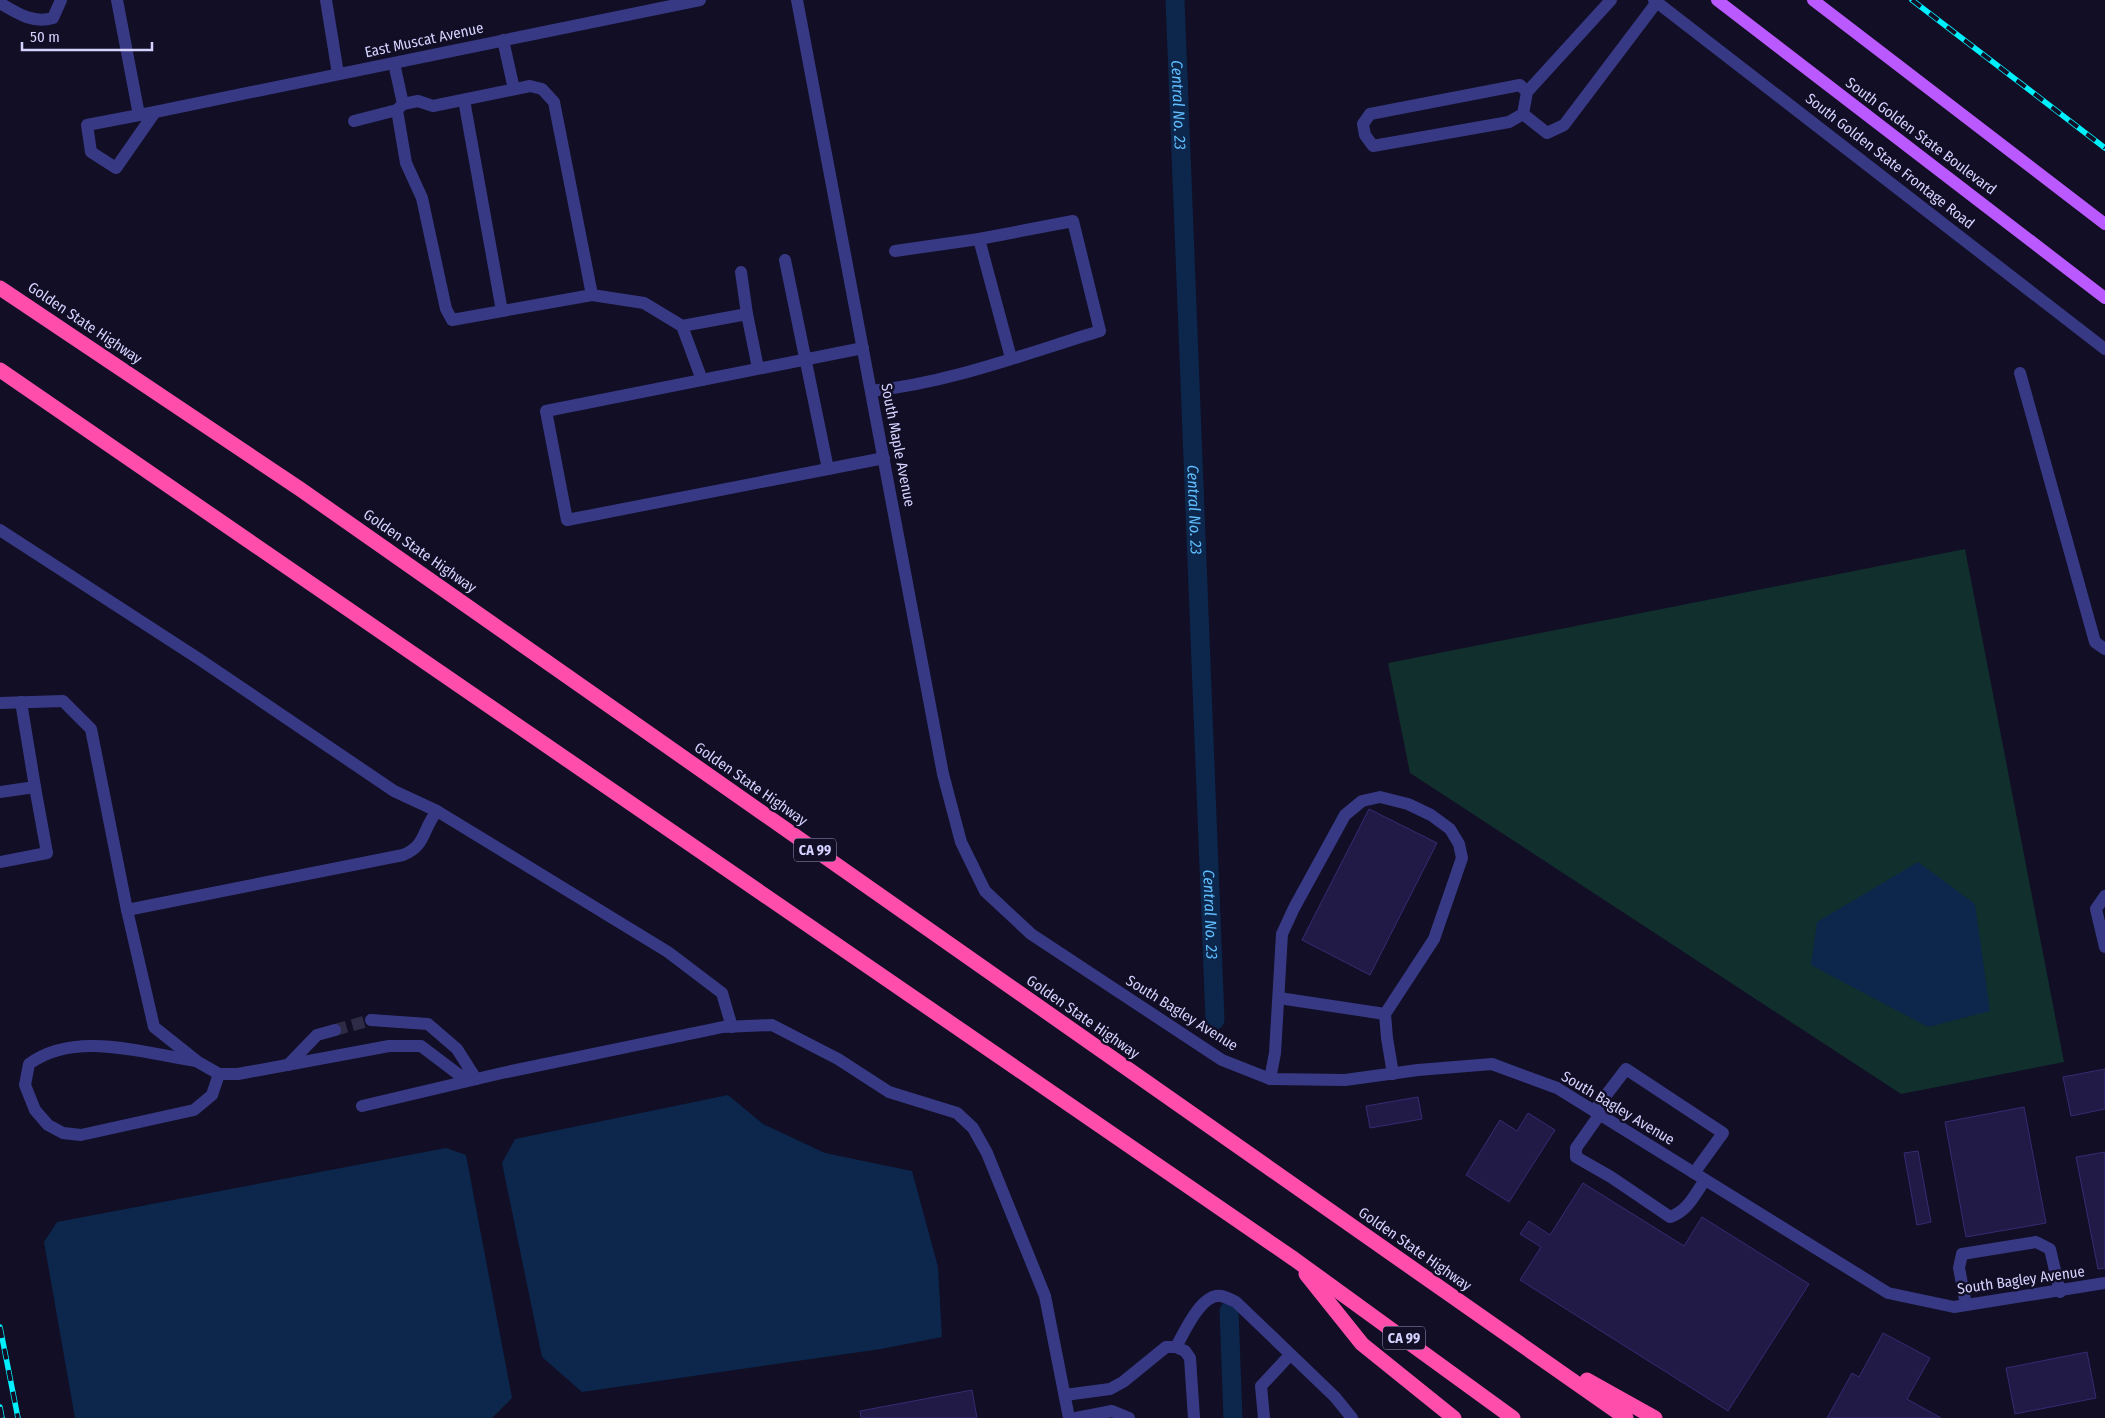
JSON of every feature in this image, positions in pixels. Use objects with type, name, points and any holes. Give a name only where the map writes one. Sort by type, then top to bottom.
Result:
[{"type":"highway","name":"Golden State Highway","points":[[0,288],[300,489],[1626,1418]]},
{"type":"highway","name":"CA 99","points":[[0,370],[1294,1259],[1513,1418]]},
{"type":"highway","points":[[1294,1259],[1362,1344],[1454,1418]]},
{"type":"highway","points":[[1518,1342],[1655,1418]]},
{"type":"main road","name":"South Golden State Boulevard","points":[[1717,0],[2105,298]]},
{"type":"main road","points":[[1813,0],[2105,224]]},
{"type":"street","points":[[0,3],[27,18],[44,20],[53,18],[61,0]]},
{"type":"street","points":[[117,0],[139,115]]},
{"type":"street","points":[[326,0],[338,74]]},
{"type":"street","name":"East Muscat Avenue","points":[[155,112],[116,168],[91,152],[87,125],[700,0]]},
{"type":"street","name":"South Maple Avenue","points":[[797,0],[943,774],[961,842],[985,891]]},
{"type":"street","points":[[1527,92],[1520,85],[1370,114],[1363,124],[1364,135],[1373,146],[1509,122],[1523,114],[1527,92],[1610,0]]},
{"type":"street","points":[[1523,114],[1547,133],[1564,125],[1655,1]]},
{"type":"street","name":"South Golden State Frontage Road","points":[[1655,1],[2105,349]]},
{"type":"street","points":[[503,40],[514,89]]},
{"type":"street","points":[[394,62],[406,163],[422,198],[448,315],[452,320],[592,295],[644,303],[682,326],[702,380]]},
{"type":"street","points":[[354,121],[418,101],[433,106],[530,86],[542,89],[554,102],[592,295]]},
{"type":"street","points":[[464,100],[502,311]]},
{"type":"street","points":[[871,391],[893,389],[964,373],[1100,331],[1073,221],[980,240],[895,251]]},
{"type":"street","points":[[980,240],[1011,358]]},
{"type":"street","points":[[786,260],[828,469]]},
{"type":"street","points":[[741,272],[758,368]]},
{"type":"street","points":[[682,326],[748,314]]},
{"type":"street","points":[[863,348],[546,411],[567,520],[884,458]]},
{"type":"street","points":[[2020,373],[2095,642],[2105,649]]},
{"type":"street","points":[[0,530],[199,659],[394,791],[437,811],[668,952],[722,993],[732,1027]]},
{"type":"street","points":[[0,703],[63,701],[91,729],[127,910],[154,1027],[198,1062],[219,1074],[238,1074],[389,1046],[422,1046],[458,1074],[476,1079]]},
{"type":"street","points":[[0,862],[47,853],[21,702]]},
{"type":"street","points":[[0,792],[35,787]]},
{"type":"street","points":[[1270,1079],[1275,1053],[1282,934],[1294,908],[1345,815],[1362,801],[1380,797],[1408,804],[1431,815],[1444,824],[1450,829],[1460,844],[1462,858],[1434,939],[1385,1014],[1393,1074]]},
{"type":"street","points":[[127,910],[402,855],[420,845],[428,822],[437,811]]},
{"type":"street","name":"South Bagley Avenue","points":[[985,891],[1031,934],[1222,1060],[1270,1079],[1345,1080],[1492,1064],[1557,1088],[1888,1293],[1954,1307],[2105,1284]]},
{"type":"street","points":[[2105,896],[2096,910],[2105,948]]},
{"type":"street","points":[[1279,998],[1385,1014]]},
{"type":"street","points":[[371,1020],[428,1024],[457,1049],[476,1079]]},
{"type":"street","points":[[362,1106],[476,1079],[723,1027],[772,1026],[838,1059],[889,1092],[957,1113],[973,1128],[987,1154],[1045,1296],[1069,1418]]},
{"type":"street","points":[[288,1065],[317,1035],[335,1030]]},
{"type":"street","points":[[198,1062],[107,1045],[55,1049],[41,1054],[29,1064],[25,1085],[35,1110],[48,1125],[62,1133],[80,1135],[194,1110],[212,1094],[219,1074]]},
{"type":"street","points":[[1694,1173],[1723,1133],[1626,1069],[1576,1148],[1576,1157],[1611,1177],[1670,1217],[1680,1214],[1705,1180]]},
{"type":"street","points":[[1966,1305],[1959,1268],[1962,1254],[2036,1242],[2050,1249],[2060,1292]]},
{"type":"street","points":[[1176,1347],[1193,1314],[1213,1297],[1220,1296],[1236,1302],[1335,1397],[1352,1418]]},
{"type":"street","points":[[1065,1395],[1110,1389],[1123,1382],[1166,1347],[1176,1347],[1185,1351],[1190,1358],[1194,1418]]},
{"type":"street","points":[[1264,1418],[1261,1386],[1290,1355]]},
{"type":"street","points":[[1076,1418],[1112,1411],[1129,1418]]},
{"type":"green space","points":[[1965,549],[2064,1062],[1901,1094],[1410,773],[1388,663]]},
{"type":"water","points":[[1918,862],[1975,904],[1990,1011],[1928,1027],[1811,965],[1817,922]]},
{"type":"water","points":[[728,1095],[763,1124],[825,1153],[912,1171],[938,1267],[942,1337],[881,1349],[582,1392],[542,1357],[502,1163],[515,1139]]},
{"type":"water","points":[[446,1148],[466,1155],[512,1398],[492,1418],[75,1418],[44,1242],[57,1222]]},
{"type":"building","points":[[1369,809],[1437,843],[1370,975],[1302,940]]},
{"type":"building","points":[[2105,1069],[2105,1109],[2071,1116],[2063,1077]]},
{"type":"building","points":[[1418,1097],[1422,1119],[1370,1128],[1366,1106]]},
{"type":"building","points":[[2024,1107],[2046,1223],[1966,1237],[1945,1122]]},
{"type":"building","points":[[1528,1113],[1555,1130],[1509,1202],[1466,1175],[1500,1120],[1517,1131]]},
{"type":"building","points":[[1918,1151],[1931,1222],[1917,1225],[1904,1153]]},
{"type":"building","points":[[2105,1152],[2105,1268],[2098,1269],[2076,1157]]},
{"type":"building","points":[[1583,1183],[1684,1246],[1702,1217],[1809,1284],[1728,1411],[1520,1280],[1541,1247],[1520,1234],[1529,1221],[1550,1235]]},
{"type":"building","points":[[1883,1333],[1930,1358],[1907,1399],[1941,1418],[1827,1418],[1852,1373],[1859,1377]]},
{"type":"building","points":[[2087,1352],[2096,1398],[2015,1414],[2006,1368]]},
{"type":"building","points":[[972,1390],[977,1418],[861,1418],[860,1411]]},
{"type":"waterway","name":"Central No. 23","points":[[1175,0],[1215,1020]]},
{"type":"waterway","name":"Central No. 23","points":[[1229,1311],[1233,1418]]},
{"type":"tunnel","points":[[335,1030],[371,1020]]},
{"type":"railway","points":[[1912,0],[2105,148]]},
{"type":"railway","points":[[0,1327],[18,1418]]},
{"type":"railway","points":[[0,1407],[2,1418]]}]
